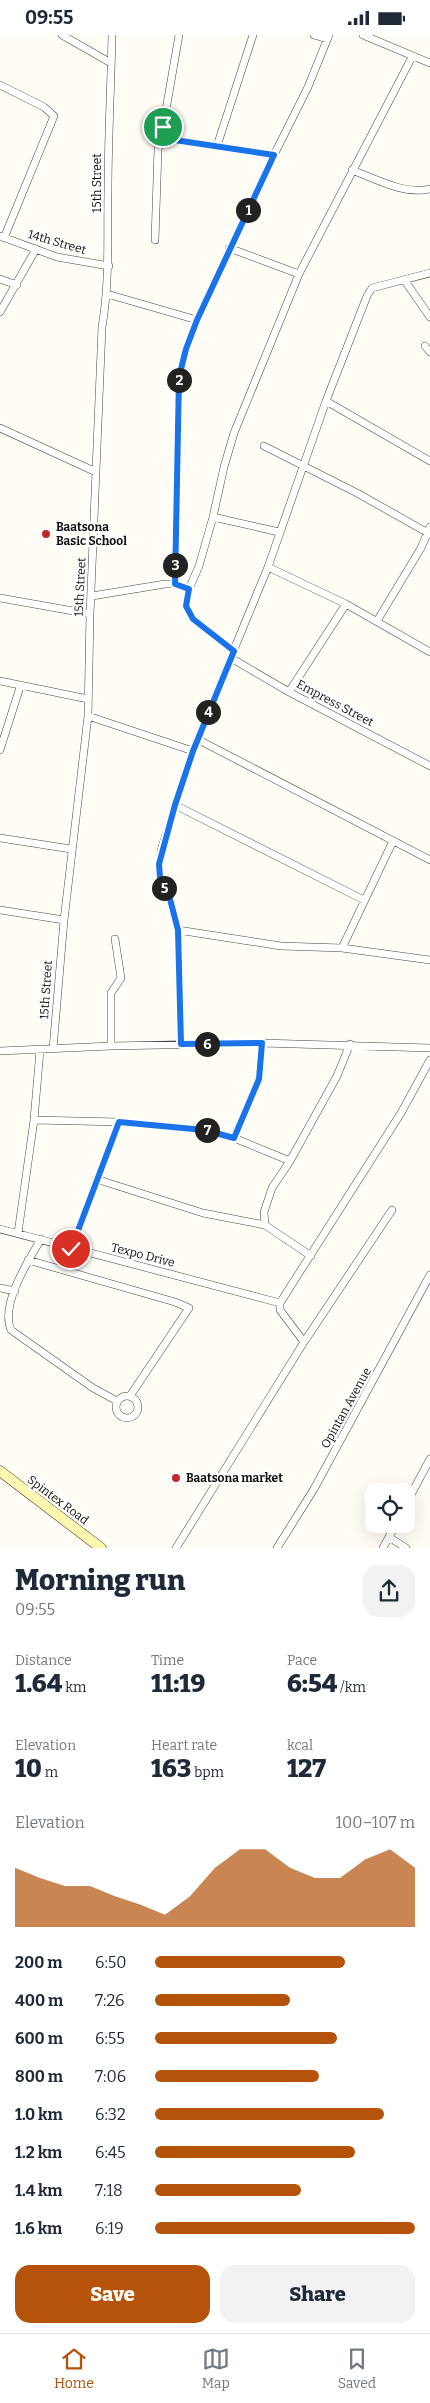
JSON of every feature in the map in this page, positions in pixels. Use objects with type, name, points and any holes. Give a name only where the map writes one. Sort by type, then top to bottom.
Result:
[{"type":"main road","name":"Spintex Road","points":[[0,1471],[101,1548]]},
{"type":"street","points":[[62,35],[111,63]]},
{"type":"street","name":"15th Street","points":[[53,1049],[64,920],[88,716],[90,614],[102,327],[108,294],[109,266],[108,158],[112,35]]},
{"type":"street","points":[[155,241],[158,149],[163,138],[163,127],[179,35]]},
{"type":"street","points":[[217,146],[253,35]]},
{"type":"street","points":[[175,584],[179,377],[186,349],[229,249],[308,87],[329,36],[314,35]]},
{"type":"street","points":[[362,35],[430,63]]},
{"type":"street","points":[[92,596],[175,584],[189,589],[199,566],[234,433],[299,274],[412,57]]},
{"type":"street","points":[[0,85],[44,107],[54,116],[2,237]]},
{"type":"street","points":[[163,138],[274,155]]},
{"type":"street","points":[[352,170],[406,189],[418,191],[430,189]]},
{"type":"street","name":"14th Street","points":[[2,237],[57,257],[109,266]]},
{"type":"street","points":[[0,312],[36,249]]},
{"type":"street","points":[[229,249],[299,274]]},
{"type":"street","points":[[181,1044],[178,930],[170,899],[160,877],[159,864],[175,805],[197,739],[268,567],[326,401],[367,296],[372,288],[406,281],[430,273]]},
{"type":"street","points":[[0,279],[17,285]]},
{"type":"street","points":[[406,281],[430,317]]},
{"type":"street","points":[[108,294],[197,320]]},
{"type":"street","points":[[326,401],[374,431],[430,461]]},
{"type":"street","points":[[0,428],[96,473]]},
{"type":"street","points":[[264,446],[429,531],[421,548],[377,621]]},
{"type":"street","points":[[213,517],[280,532]]},
{"type":"street","points":[[268,567],[346,604],[430,652]]},
{"type":"street","name":"Empress Street","points":[[189,589],[186,606],[193,619],[233,655],[290,692],[430,766]]},
{"type":"street","points":[[0,598],[90,614]]},
{"type":"street","points":[[290,692],[346,604]]},
{"type":"street","points":[[0,681],[20,687],[88,699]]},
{"type":"street","points":[[0,750],[20,687]]},
{"type":"street","points":[[88,716],[193,751]]},
{"type":"street","points":[[197,739],[430,861]]},
{"type":"street","points":[[175,805],[364,901]]},
{"type":"street","points":[[0,838],[72,849]]},
{"type":"street","points":[[342,948],[393,841]]},
{"type":"street","points":[[0,909],[64,920]]},
{"type":"street","points":[[178,930],[281,946],[342,948],[430,960]]},
{"type":"street","points":[[111,1046],[112,993],[121,978],[114,939]]},
{"type":"street","points":[[234,1138],[259,1079],[262,1043]]},
{"type":"street","points":[[0,1051],[40,1051],[111,1046],[262,1043],[350,1044],[430,1048]]},
{"type":"street","points":[[265,1225],[266,1203],[272,1188],[290,1161],[337,1076],[350,1044]]},
{"type":"street","points":[[18,1233],[34,1120],[40,1051]]},
{"type":"street","points":[[304,1342],[280,1310],[280,1303],[312,1256],[401,1113],[430,1060]]},
{"type":"street","points":[[34,1120],[119,1122],[204,1130],[234,1138],[290,1161]]},
{"type":"street","points":[[71,1249],[119,1122]]},
{"type":"street","points":[[96,1179],[203,1213],[265,1225],[312,1256]]},
{"type":"street","points":[[176,1548],[304,1342],[392,1210]]},
{"type":"street","name":"Texpo Drive","points":[[0,1229],[280,1303]]},
{"type":"street","points":[[41,1239],[28,1260],[15,1291],[8,1313],[8,1323],[11,1330],[93,1388],[117,1401]]},
{"type":"street","points":[[28,1260],[175,1302],[189,1308],[130,1396],[122,1397],[117,1401],[118,1414],[126,1418],[132,1417],[137,1411],[138,1405],[130,1396]]},
{"type":"street","name":"Opintan Avenue","points":[[276,1548],[314,1489],[428,1286],[430,1275]]},
{"type":"street","points":[[0,1289],[15,1291]]},
{"type":"street","points":[[415,1487],[430,1459]]},
{"type":"street","points":[[384,1548],[391,1533]]},
{"type":"street","points":[[389,1537],[406,1548]]},
{"type":"place","name":"Baatsona Basic School","points":[[46,534]]},
{"type":"place","name":"Baatsona market","points":[[176,1478]]},
{"type":"route","points":[[71,1249],[119,1122],[187,1127],[234,1138],[259,1079],[262,1066],[262,1043],[181,1044],[178,930],[170,899],[160,877],[159,864],[162,847],[193,751],[234,651],[193,619],[186,606],[189,589],[175,584],[179,377],[181,364],[197,320],[274,155],[163,138],[163,127]]}]
